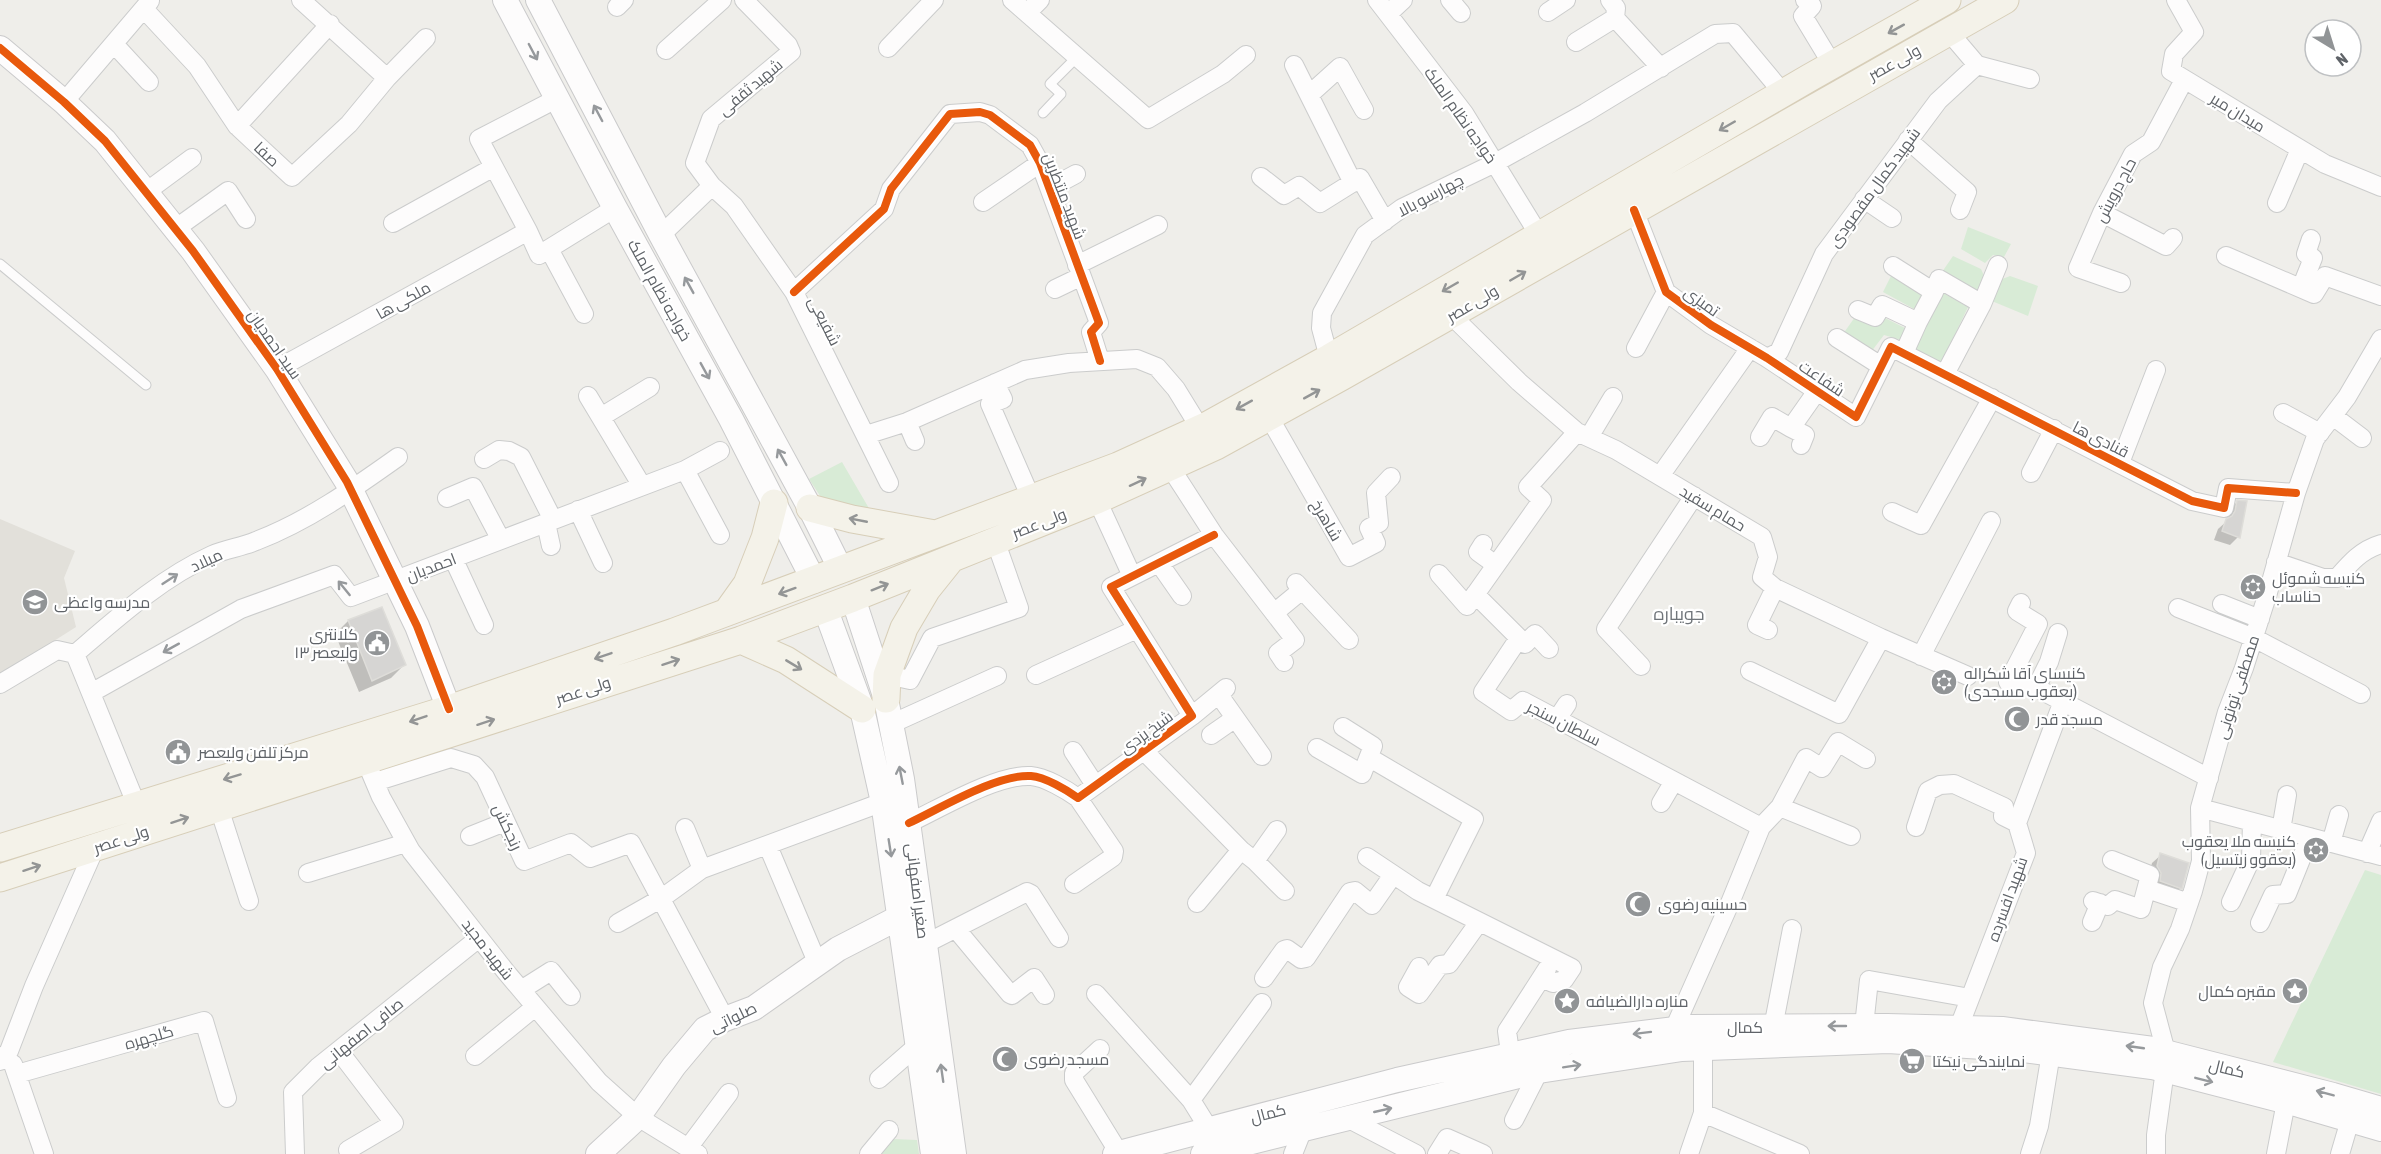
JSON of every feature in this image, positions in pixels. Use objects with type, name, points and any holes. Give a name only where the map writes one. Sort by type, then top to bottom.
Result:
[{"type":"main road","name":"خواجه نظام الملک","points":[[506,0],[615,208],[731,419],[814,581]]},
{"type":"main road","name":"خواجه نظام الملک","points":[[538,0],[841,570]]},
{"type":"main road","name":"ولی عصر","points":[[0,848],[449,709],[814,581],[1118,466],[1200,428],[1329,358],[1947,0]]},
{"type":"main road","name":"ولی عصر","points":[[0,878],[219,808],[370,771],[741,640],[853,598],[1097,500],[1216,446],[1269,417],[2004,1]]},
{"type":"main road","name":"سید احمدیان","points":[[0,48],[64,102],[105,141],[176,229],[278,369],[351,490],[417,626],[449,709]]},
{"type":"main road","points":[[555,92],[577,74]]},
{"type":"main road","points":[[727,612],[747,584],[765,538],[774,503]]},
{"type":"main road","points":[[810,508],[849,518],[936,534]]},
{"type":"main road","points":[[741,640],[881,702],[904,628],[927,589],[952,558]]},
{"type":"main road","points":[[841,570],[853,598]]},
{"type":"main road","points":[[814,581],[825,608]]},
{"type":"main road","name":"صغیر اصفهانی","points":[[853,598],[881,702],[909,823],[954,1154]]},
{"type":"main road","name":"صغیر اصفهانی","points":[[825,608],[881,702],[883,802],[933,1154]]},
{"type":"main road","name":"صلواتی","points":[[598,1154],[638,1117],[674,1066],[705,1029],[754,1008],[817,962],[900,917]]},
{"type":"main road","name":"کمال","points":[[1772,1036],[1864,1026],[2002,1029],[2333,1095],[2381,1109]]},
{"type":"main road","name":"کمال","points":[[1203,1154],[1252,1147],[1303,1129],[1347,1118],[1512,1067],[1548,1047],[1581,1041],[1772,1036],[2015,1048],[2051,1053],[2166,1061],[2286,1102],[2381,1129]]},
{"type":"main road","name":"کمال","points":[[1117,1153],[1397,1080],[1512,1067],[1539,1071],[1682,1049],[1703,1038]]},
{"type":"main road","points":[[951,1130],[960,1146],[973,1154]]},
{"type":"street","points":[[301,0],[387,78]]},
{"type":"street","points":[[666,50],[722,0]]},
{"type":"street","name":"شهید ثقفی","points":[[712,186],[695,163],[711,119],[791,52],[788,45],[744,0]]},
{"type":"street","points":[[888,48],[934,0]]},
{"type":"street","points":[[1012,0],[1033,6],[1077,57],[1148,119],[1223,74],[1246,55]]},
{"type":"street","points":[[1383,7],[1403,0]]},
{"type":"street","points":[[1548,12],[1566,0]]},
{"type":"street","points":[[1610,0],[1616,9],[1615,18],[1661,68]]},
{"type":"street","points":[[1805,0],[1812,6],[1803,16],[1833,64]]},
{"type":"street","points":[[2176,0],[2194,32],[2174,54],[2171,71],[2184,80]]},
{"type":"street","points":[[64,102],[147,5]]},
{"type":"street","name":"صفا","points":[[147,5],[197,66],[237,126],[292,177],[349,124],[387,78],[426,38]]},
{"type":"street","name":"خواجه نظام الملک","points":[[1383,7],[1464,113],[1539,236]]},
{"type":"street","points":[[1576,42],[1615,18]]},
{"type":"street","points":[[237,126],[330,24]]},
{"type":"street","points":[[1949,32],[1977,65],[2030,79]]},
{"type":"street","name":"چهارسو بالا","points":[[1329,358],[1321,328],[1322,314],[1365,235],[1402,208],[1495,163],[1661,68],[1715,34],[1733,33],[1783,93]]},
{"type":"street","points":[[114,44],[149,82]]},
{"type":"street","points":[[1294,65],[1353,183]]},
{"type":"street","name":"شهید کمال مقصودی","points":[[1767,358],[1779,352],[1824,254],[1938,101],[1977,65]]},
{"type":"street","points":[[1309,94],[1340,67],[1364,110]]},
{"type":"street","name":"میدان میر","points":[[2184,80],[2325,164],[2381,187]]},
{"type":"street","name":"حاج درویش","points":[[2121,283],[2078,268],[2102,213],[2133,154],[2151,142],[2184,80]]},
{"type":"street","points":[[555,92],[479,139],[539,255],[615,208]]},
{"type":"street","name":"شهید منتظرین","points":[[794,292],[884,209],[891,189],[950,114],[980,112],[990,115],[1030,145],[1040,162],[1099,323],[1091,332],[1101,361]]},
{"type":"street","points":[[1908,140],[1967,192],[1960,210]]},
{"type":"street","points":[[2277,203],[2300,149]]},
{"type":"street","points":[[146,192],[192,158]]},
{"type":"street","points":[[983,202],[1040,162]]},
{"type":"street","points":[[393,223],[494,167]]},
{"type":"street","points":[[1050,188],[1076,174]]},
{"type":"street","points":[[1261,177],[1284,195],[1299,186],[1320,203],[1360,178],[1384,221]]},
{"type":"street","points":[[661,235],[712,186]]},
{"type":"street","name":"شفیعی","points":[[712,186],[734,206],[794,292],[889,483]]},
{"type":"street","points":[[176,229],[228,191],[246,219]]},
{"type":"street","points":[[1864,199],[1892,218]]},
{"type":"street","name":"تمیزی","points":[[1634,210],[1666,292],[1711,325],[1767,358]]},
{"type":"street","points":[[2102,213],[2166,246],[2173,238]]},
{"type":"street","points":[[1055,289],[1079,271],[1158,225]]},
{"type":"street","name":"ملکی ها","points":[[278,369],[528,231]]},
{"type":"street","points":[[2301,288],[2313,258],[2306,254],[2311,239]]},
{"type":"street","points":[[549,249],[584,314]]},
{"type":"street","points":[[2226,256],[2314,294],[2325,276],[2381,296]]},
{"type":"street","points":[[1945,374],[1982,304],[1998,265]]},
{"type":"street","points":[[1893,266],[1934,292],[1939,279],[1982,304]]},
{"type":"street","points":[[1636,348],[1666,292]]},
{"type":"street","name":"شفاعت","points":[[1767,358],[1856,417],[1881,366],[1897,350],[1918,322],[1934,292]]},
{"type":"street","points":[[1858,310],[1875,317],[1882,305],[1918,322]]},
{"type":"street","name":"حمام سفید","points":[[1451,315],[1519,382],[1583,434],[1660,476],[1762,537],[1768,556],[1762,577],[1775,588]]},
{"type":"street","points":[[1838,338],[1881,366]]},
{"type":"street","name":"مصطفی توتونی","points":[[2166,1061],[2153,1003],[2162,967],[2180,929],[2200,861],[2200,808],[2227,712],[2254,638],[2296,493],[2315,438],[2347,397],[2381,339]]},
{"type":"street","points":[[1660,476],[1750,348]]},
{"type":"street","name":"قنادی ها","points":[[1897,350],[2192,501],[2224,507],[2228,488],[2296,493]]},
{"type":"street","points":[[866,435],[907,422],[1025,370],[1069,363],[1137,359],[1157,367],[1176,389],[1200,428]]},
{"type":"street","points":[[2120,463],[2156,370]]},
{"type":"street","points":[[995,383],[1003,399],[990,404],[1031,498]]},
{"type":"street","points":[[601,417],[650,387]]},
{"type":"street","name":"شفاعت","points":[[1791,428],[1817,391]]},
{"type":"street","points":[[588,396],[642,486]]},
{"type":"street","points":[[1439,574],[1467,606],[1542,500],[1528,487],[1583,434],[1613,397]]},
{"type":"street","points":[[1892,512],[1921,525],[1992,398]]},
{"type":"street","points":[[2283,413],[2320,433]]},
{"type":"street","points":[[2333,416],[2362,438]]},
{"type":"street","name":"شاهرخ","points":[[1269,417],[1349,557],[1376,543],[1369,528],[1379,523],[1376,493],[1391,477]]},
{"type":"street","points":[[1760,437],[1772,417],[1805,435],[1801,445]]},
{"type":"street","points":[[907,422],[915,441]]},
{"type":"street","points":[[2031,473],[2054,429]]},
{"type":"street","points":[[484,459],[499,450],[509,451],[521,457],[549,522],[551,546]]},
{"type":"street","name":"احمدیان","points":[[90,693],[241,609],[334,576],[351,597],[685,470],[720,451]]},
{"type":"street","name":"میلاد","points":[[75,654],[133,604],[176,575],[213,555],[256,542],[323,508],[398,457]]},
{"type":"street","points":[[1170,467],[1214,536],[1295,640],[1278,653],[1284,662]]},
{"type":"street","points":[[685,470],[720,535]]},
{"type":"street","points":[[447,498],[472,487],[501,540]]},
{"type":"street","points":[[1641,666],[1605,629],[1694,496]]},
{"type":"street","points":[[1097,500],[1132,576]]},
{"type":"street","points":[[578,510],[603,563]]},
{"type":"street","points":[[1921,656],[1991,521]]},
{"type":"street","name":"شیخ یزدی","points":[[1078,798],[1192,716],[1111,586],[1214,536]]},
{"type":"street","points":[[881,702],[913,678],[932,638],[1019,608],[995,540]]},
{"type":"street","points":[[1483,544],[1478,552],[1496,565]]},
{"type":"street","points":[[2276,562],[2323,578],[2337,578],[2357,556],[2381,544]]},
{"type":"street","points":[[453,558],[484,625]]},
{"type":"street","points":[[1159,562],[1182,596]]},
{"type":"street","points":[[1274,614],[1299,587],[1349,640]]},
{"type":"street","points":[[1768,630],[1757,625],[1775,588],[1968,676]]},
{"type":"street","points":[[1475,594],[1525,644],[1535,634],[1549,649]]},
{"type":"street","points":[[2021,603],[2018,611],[2038,624],[2008,682],[2029,684],[2209,778]]},
{"type":"street","points":[[2222,604],[2260,619]]},
{"type":"street","points":[[2178,608],[2254,638],[2361,694]]},
{"type":"street","points":[[1036,675],[1137,629]]},
{"type":"street","points":[[2036,688],[2049,662],[2058,633]]},
{"type":"street","name":"سلطان سنجر","points":[[1519,638],[1483,692],[1511,711],[1523,701],[1562,711],[1674,781],[1761,827]]},
{"type":"street","points":[[1750,671],[1839,714],[1881,638]]},
{"type":"street","points":[[0,684],[57,650],[75,654],[137,806]]},
{"type":"street","points":[[881,702],[997,676]]},
{"type":"street","points":[[1192,716],[1223,692],[1234,719],[1262,756]]},
{"type":"street","points":[[1916,827],[1928,791],[1941,784],[1954,784],[2004,807],[2003,816],[2017,823],[2062,701]]},
{"type":"street","points":[[1211,735],[1234,719]]},
{"type":"street","points":[[1317,748],[1362,774],[1373,746],[1343,727]]},
{"type":"street","points":[[1678,1020],[1761,827],[1780,807],[1806,758],[1822,768],[1838,742],[1866,759]]},
{"type":"street","points":[[1073,751],[1095,785]]},
{"type":"street","points":[[1144,751],[1240,850],[1256,861],[1285,891]]},
{"type":"street","name":"رنجکش","points":[[370,771],[451,758],[474,765],[485,777],[524,861],[571,843],[590,858],[631,843],[724,1019]]},
{"type":"street","points":[[1370,758],[1474,819],[1434,899]]},
{"type":"street","name":"شهید مجید","points":[[370,771],[406,843],[535,1007],[599,1082],[638,1117],[693,1151]]},
{"type":"street","points":[[909,823],[991,784],[1033,776],[1066,790],[1078,798],[1114,851],[1113,857],[1074,884]]},
{"type":"street","points":[[1661,803],[1674,781]]},
{"type":"street","points":[[2281,830],[2287,795]]},
{"type":"street","points":[[618,923],[662,898],[702,869],[883,802]]},
{"type":"street","points":[[1780,807],[1851,836]]},
{"type":"street","points":[[219,808],[249,901]]},
{"type":"street","points":[[2200,808],[2374,854],[2381,821]]},
{"type":"street","points":[[2331,843],[2339,815]]},
{"type":"street","points":[[470,836],[505,822]]},
{"type":"street","points":[[2231,902],[2251,859],[2252,822]]},
{"type":"street","name":"شهید افسرده","points":[[1959,1028],[2026,853],[2017,823]]},
{"type":"street","points":[[685,828],[702,869]]},
{"type":"street","points":[[1256,861],[1276,830]]},
{"type":"street","points":[[2260,923],[2273,895],[2287,894],[2310,837]]},
{"type":"street","points":[[308,873],[406,843]]},
{"type":"street","points":[[768,846],[817,962]]},
{"type":"street","points":[[44,1154],[17,1074],[4,1056],[95,848]]},
{"type":"street","points":[[1197,903],[1240,850]]},
{"type":"street","points":[[1367,857],[1434,899],[1572,968],[1564,980],[1553,983],[1541,978]]},
{"type":"street","points":[[2092,922],[2096,902],[2108,906],[2115,900],[2141,909],[2150,874],[2112,860]]},
{"type":"street","points":[[1264,978],[1285,949],[1301,959],[1306,958],[1350,892],[1355,891],[1372,905],[1394,875]]},
{"type":"street","points":[[2147,889],[2189,903]]},
{"type":"street","points":[[925,944],[1027,892],[1031,894],[1059,938]]},
{"type":"street","points":[[1419,967],[1408,987],[1419,994],[1440,965],[1449,964],[1479,922]]},
{"type":"street","points":[[956,929],[1010,994],[1012,995],[1034,978],[1045,995]]},
{"type":"street","points":[[1772,1036],[1792,929]]},
{"type":"street","name":"صافی اصفهانی","points":[[295,1154],[293,1092],[318,1067],[479,938]]},
{"type":"street","points":[[1512,1067],[1507,1032],[1554,959]]},
{"type":"street","points":[[521,990],[551,971],[571,996]]},
{"type":"street","points":[[1864,1026],[1869,980],[1970,998]]},
{"type":"street","points":[[1096,994],[1191,1100],[1209,1129]]},
{"type":"street","points":[[1191,1100],[1262,1004]]},
{"type":"street","points":[[475,1056],[535,1007]]},
{"type":"street","name":"گلچهره","points":[[17,1074],[204,1021],[227,1098]]},
{"type":"street","points":[[1689,1154],[1703,1113],[1703,1038]]},
{"type":"street","points":[[879,1079],[918,1045]]},
{"type":"street","points":[[1514,1120],[1539,1071],[1548,1047]]},
{"type":"street","points":[[1100,1049],[1074,1074],[1074,1080],[1117,1153]]},
{"type":"street","points":[[339,1052],[394,1123],[348,1150]]},
{"type":"street","points":[[2030,1154],[2039,1125],[2051,1053]]},
{"type":"street","points":[[2156,1154],[2156,1135],[2166,1061]]},
{"type":"street","points":[[693,1151],[729,1094]]},
{"type":"street","points":[[2276,1154],[2286,1102]]},
{"type":"street","points":[[1703,1113],[1800,1154]]},
{"type":"street","points":[[1347,1118],[1407,1152]]},
{"type":"street","points":[[2340,1154],[2350,1120]]},
{"type":"street","points":[[1293,1154],[1303,1129]]},
{"type":"street","points":[[869,1154],[889,1130]]},
{"type":"street","points":[[1437,1154],[1447,1137],[1483,1154]]},
{"type":"lane","points":[[1043,113],[1061,94],[1050,84],[1077,57]]},
{"type":"lane","points":[[0,264],[146,385]]},
{"type":"shaded area","name":"مدرسه واعظی","points":[[0,519],[75,551],[64,578],[76,627],[0,675]]},
{"type":"green space","points":[[1968,227],[2011,244],[2004,257],[1993,255],[1985,263],[1961,249]]},
{"type":"green space","points":[[1953,256],[1981,269],[1985,278],[1977,294],[1942,272]]},
{"type":"green space","points":[[1892,274],[1925,295],[1916,310],[1883,292]]},
{"type":"green space","points":[[2010,276],[2038,286],[2028,316],[1987,299],[1992,283]]},
{"type":"green space","points":[[1943,293],[1968,307],[1941,364],[1915,350]]},
{"type":"green space","points":[[1855,317],[1883,317],[1907,329],[1901,340],[1884,335],[1871,352],[1843,334]]},
{"type":"green space","points":[[842,462],[870,510],[826,505],[809,479]]},
{"type":"green space","points":[[2365,870],[2381,875],[2381,1094],[2273,1062]]},
{"type":"green space","points":[[893,1139],[917,1140],[919,1154],[880,1154]]},
{"type":"building","points":[[2237,500],[2247,501],[2240,538],[2222,531],[2226,519],[2235,511]]},
{"type":"building","name":"کلانتری ۱۳ ولیعصر","points":[[382,607],[406,665],[372,681],[348,620]]},
{"type":"building","points":[[2160,853],[2189,863],[2182,889],[2160,881],[2161,873],[2157,866]]},
{"type":"cycle path","points":[[0,48],[64,102],[105,141],[193,251],[277,369],[347,482],[417,626],[449,709]]},
{"type":"cycle path","points":[[794,292],[884,209],[891,189],[950,114],[980,112],[990,115],[1030,145],[1040,163],[1099,323],[1091,332],[1100,361]]},
{"type":"cycle path","points":[[1634,210],[1666,292],[1711,325],[1767,358],[1856,417],[1891,347],[2192,501],[2224,508],[2228,488],[2296,493]]},
{"type":"cycle path","points":[[909,823],[969,793],[1002,780],[1017,777],[1031,776],[1043,779],[1078,798],[1192,716],[1111,587],[1214,535]]},
{"type":"place","name":"کنیسه شموئل حناساب","points":[[2253,587]]},
{"type":"place","name":"مدرسه واعظی","points":[[35,602]]},
{"type":"place","name":"کلانتری ۱۳ ولیعصر","points":[[377,643]]},
{"type":"place","name":"کنیسای آقا شکراله (یعقوب مسجدی)","points":[[1944,682]]},
{"type":"place","name":"مسجد قدر","points":[[2017,719]]},
{"type":"place","name":"مرکز تلفن ولیعصر","points":[[178,752]]},
{"type":"place","name":"کنیسه ملا یعقوب (یعقوو زیتسیل)","points":[[2316,850]]},
{"type":"place","name":"حسینیه رضوی","points":[[1638,904]]},
{"type":"place","name":"مقبره کمال","points":[[2295,991]]},
{"type":"place","name":"مناره دارالضیافه","points":[[1567,1001]]},
{"type":"place","name":"مسجد رضوی","points":[[1005,1059]]},
{"type":"place","name":"نمایندگی نیکتا","points":[[1912,1061]]},
{"type":"district","name":"جویباره","points":[[1679,614]]}]
